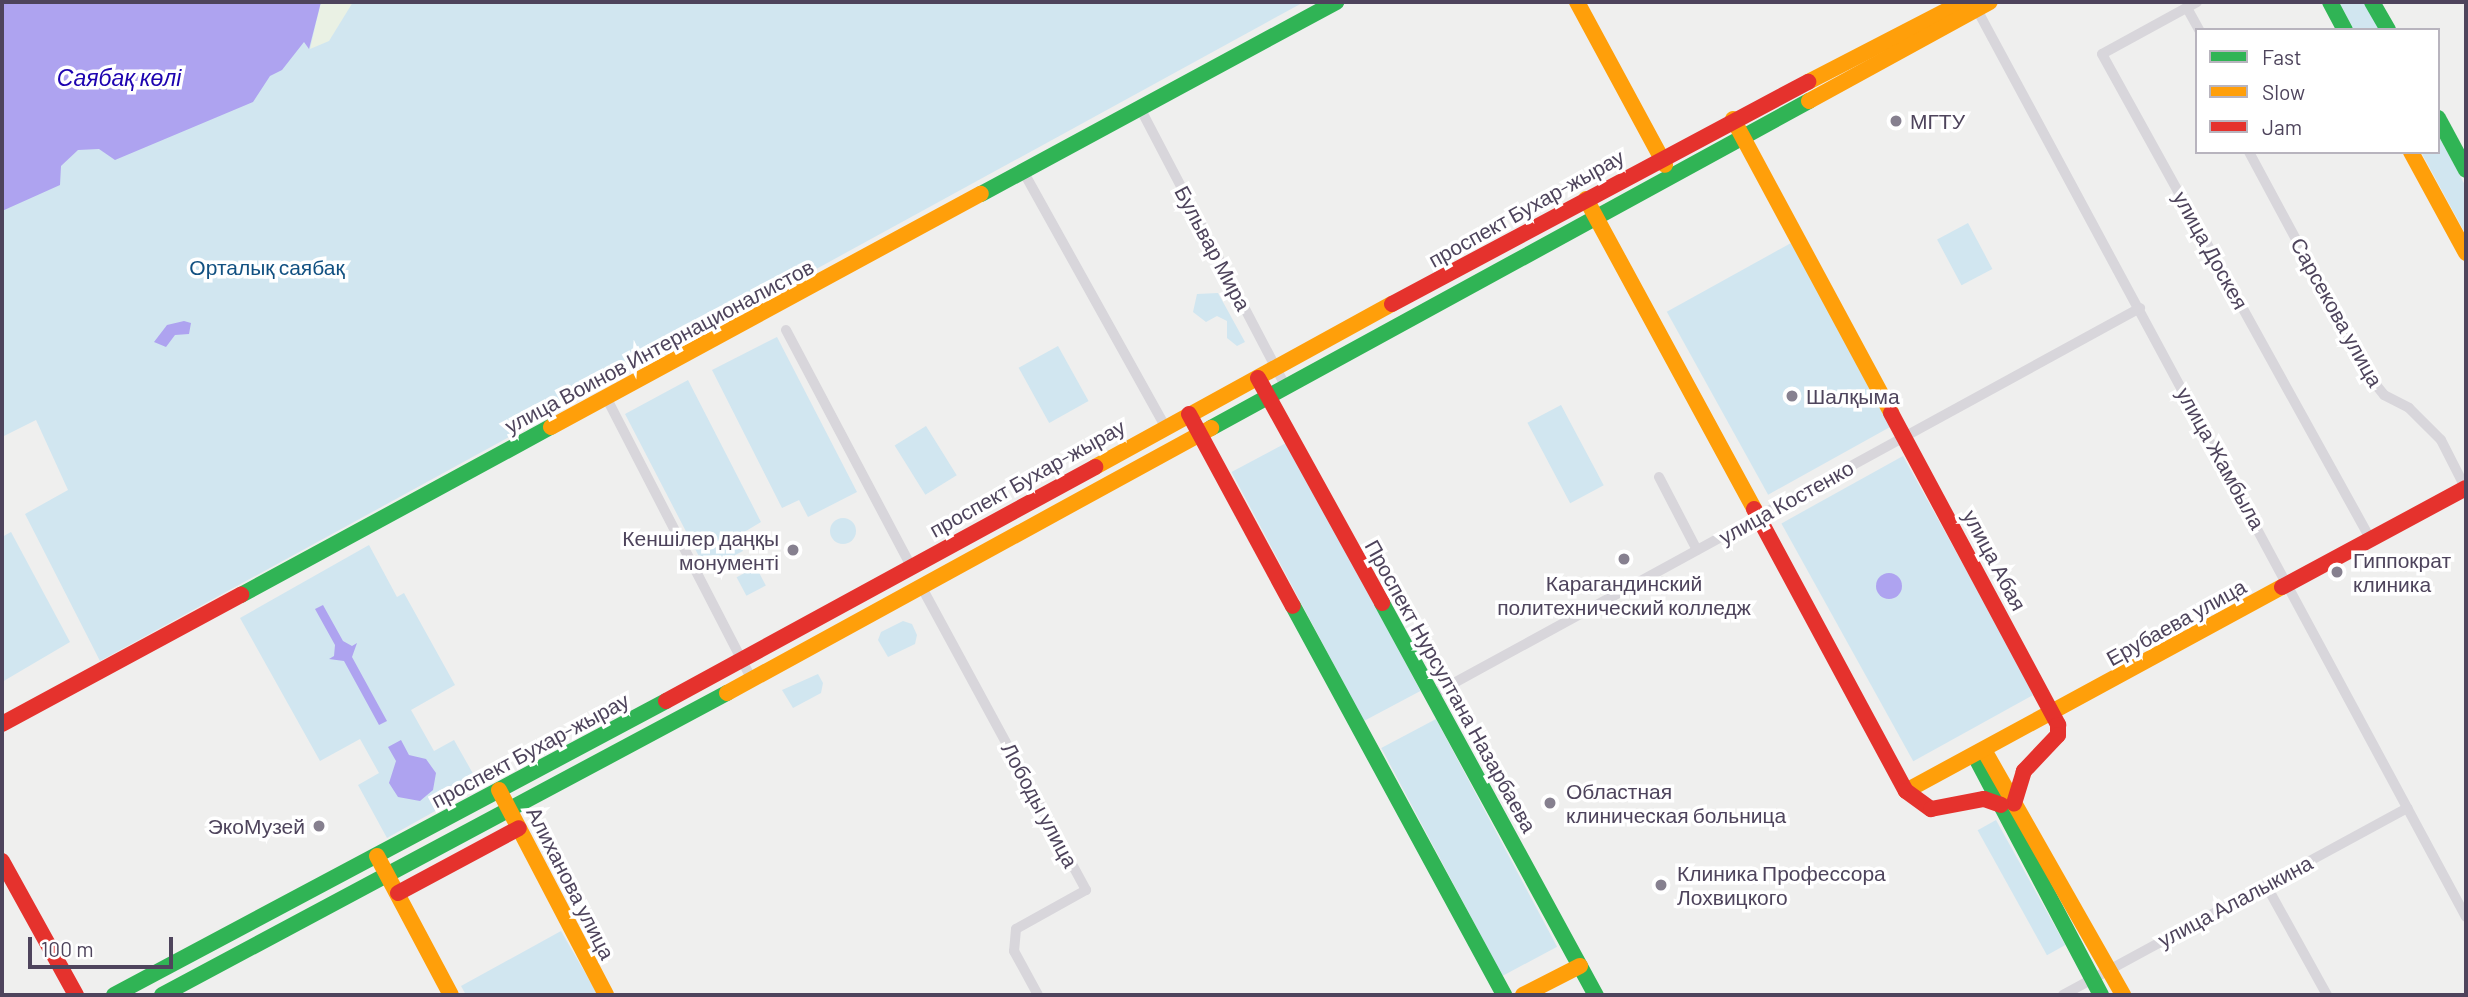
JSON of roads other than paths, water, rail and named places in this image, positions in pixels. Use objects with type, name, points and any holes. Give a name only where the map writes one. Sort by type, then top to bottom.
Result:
[{"type":"main road","name":"улица Воинов Интернационалистов","points":[[2,724],[1336,2]]},
{"type":"main road","points":[[1577,2],[1672,178]]},
{"type":"main road","points":[[2330,2],[2344,28]]},
{"type":"main road","points":[[2372,2],[2387,28]]},
{"type":"main road","name":"проспект Бухар-жырау","points":[[114,995],[742,660],[1165,426],[1276,369],[1733,119],[1975,4]]},
{"type":"main road","name":"проспект Бухар-жырау","points":[[162,995],[752,680],[1672,178],[1975,4]]},
{"type":"main road","name":"улица Абая","points":[[1733,119],[2053,713]]},
{"type":"main road","points":[[2440,122],[2466,170]]},
{"type":"main road","points":[[2412,154],[2466,253]]},
{"type":"main road","points":[[1586,199],[1760,516],[1906,791],[1931,809],[1984,799],[2007,804],[2123,995]]},
{"type":"main road","name":"Проспект Нурсултана Назарбаева","points":[[1258,378],[1596,995]]},
{"type":"main road","points":[[1189,414],[1504,995]]},
{"type":"main road","name":"Ерубаева улица","points":[[1906,791],[2466,488]]},
{"type":"main road","points":[[2007,804],[2024,771],[2058,734],[2053,713]]},
{"type":"main road","points":[[1980,753],[2101,995]]},
{"type":"main road","name":"Алиханова улица","points":[[499,790],[606,995]]},
{"type":"main road","points":[[398,893],[519,828]]},
{"type":"main road","points":[[377,856],[451,995]]},
{"type":"main road","points":[[2,861],[76,995]]},
{"type":"main road","points":[[1523,995],[1580,966]]},
{"type":"street","name":"улица Жамбыла","points":[[1975,4],[2290,584],[2466,917]]},
{"type":"street","points":[[2192,5],[2198,28]]},
{"type":"street","name":"улица Доскея","points":[[2192,5],[2102,54],[2371,540]]},
{"type":"street","name":"Бульвар Мира","points":[[1140,108],[1286,387]]},
{"type":"street","name":"Сарсекова улица","points":[[2250,154],[2372,380],[2384,395],[2409,408],[2441,440],[2466,488]]},
{"type":"street","points":[[1023,171],[1165,426]]},
{"type":"street","name":"улица Костенко","points":[[1432,695],[2140,309]]},
{"type":"street","points":[[786,330],[911,566]]},
{"type":"street","points":[[606,397],[752,680]]},
{"type":"street","points":[[1658,477],[1697,550]]},
{"type":"street","name":"Лободы улица","points":[[921,586],[1086,890],[1016,929],[1014,951],[1038,995]]},
{"type":"street","name":"улица Алалыкина","points":[[2063,995],[2407,808]]},
{"type":"street","points":[[2266,885],[2327,995]]},
{"type":"water","name":"Саябақ көлі","points":[[2,2],[321,2],[309,49],[304,42],[282,70],[270,76],[253,102],[115,160],[99,149],[78,150],[61,166],[60,185],[2,211]]},
{"type":"water","points":[[184,321],[191,323],[189,334],[175,335],[166,347],[154,342],[167,325]]},
{"type":"water","points":[[1889,573],[1898,577],[1902,586],[1898,595],[1889,599],[1880,595],[1876,586],[1880,577]]},
{"type":"water","points":[[323,605],[343,641],[352,646],[357,643],[352,657],[387,721],[379,725],[344,661],[329,659],[334,656],[335,645],[315,609]]},
{"type":"water","points":[[401,740],[409,755],[426,759],[436,773],[433,790],[420,801],[398,797],[389,783],[396,761],[388,747]]},
{"type":"place","name":"МГТУ","points":[[1896,121]]},
{"type":"place","name":"Шалқыма","points":[[1792,396]]},
{"type":"place","name":"Кеншілер даңқы монументі","points":[[793,550]]},
{"type":"place","name":"Карагандинский политехнический колледж","points":[[1624,559]]},
{"type":"place","name":"Гиппократ клиника","points":[[2337,572]]},
{"type":"place","name":"Областная клиническая больница","points":[[1550,803]]},
{"type":"place","name":"ЭкоМузей","points":[[319,826]]},
{"type":"place","name":"Клиника Профессора Лохвицкого","points":[[1661,885]]},
{"type":"park label","name":"Орталық саябақ","points":[[267,267]]}]
